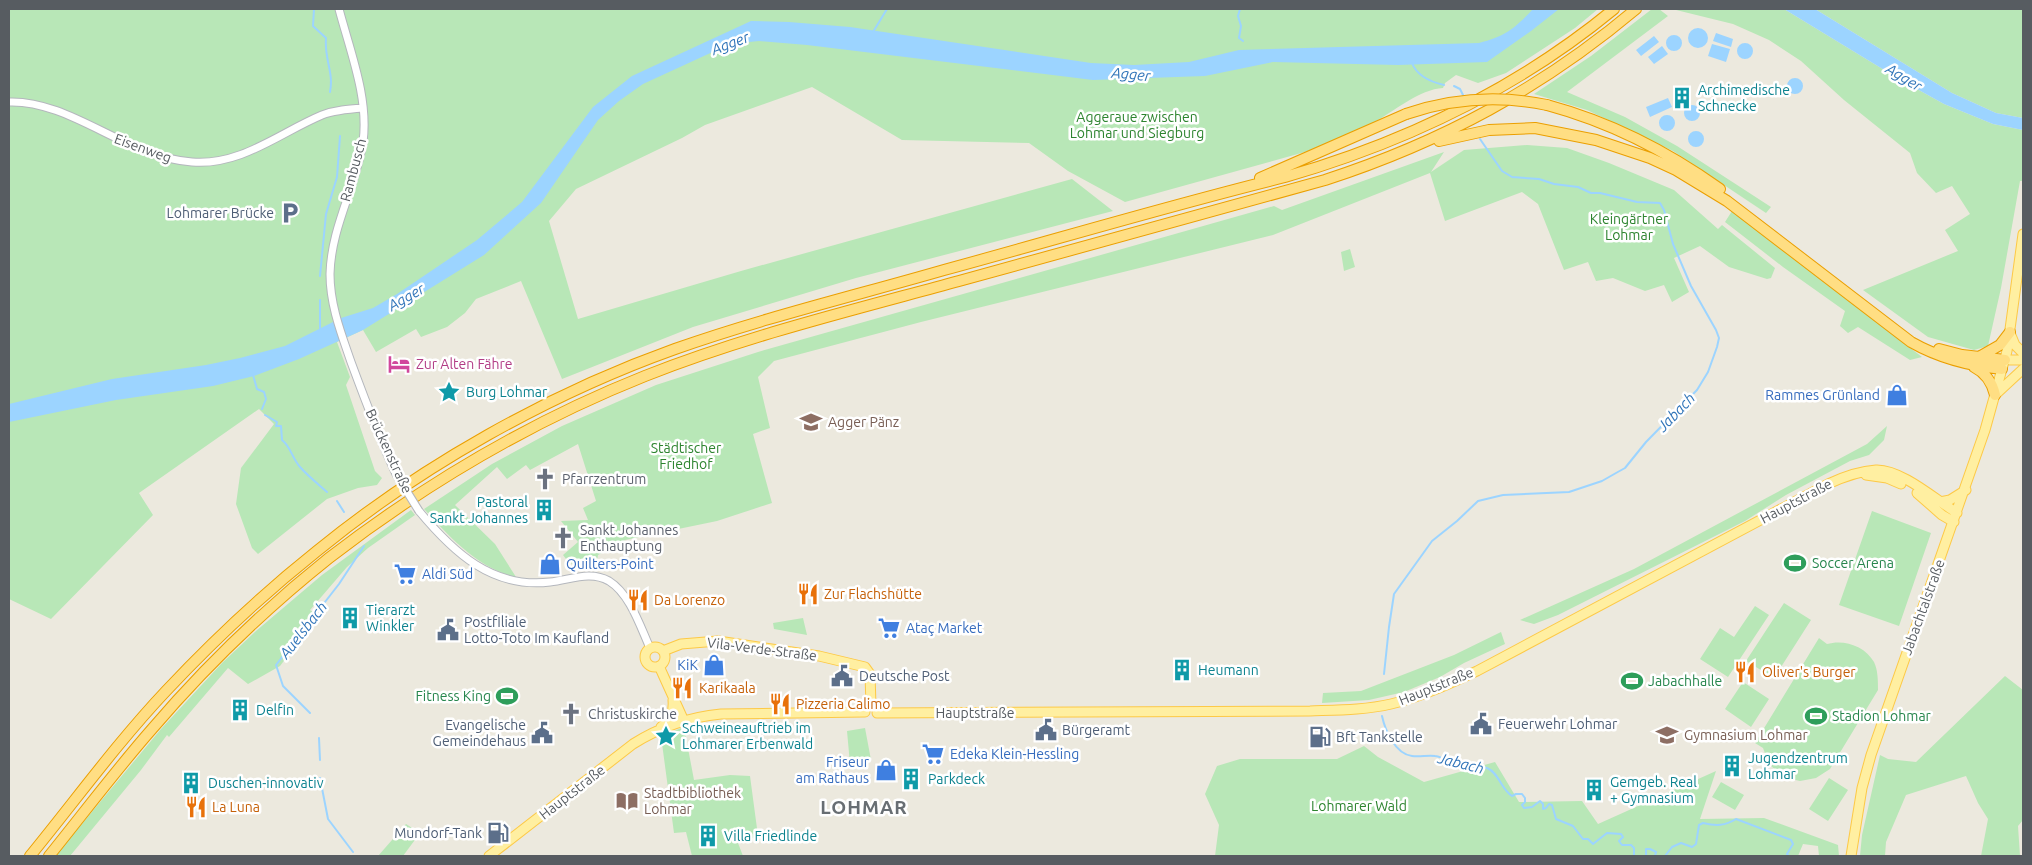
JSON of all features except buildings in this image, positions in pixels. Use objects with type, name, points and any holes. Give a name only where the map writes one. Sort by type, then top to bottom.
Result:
[{"type":"highway","points":[[30,856],[164,693],[242,615],[320,548],[374,508],[437,466],[509,425],[557,400],[621,371],[676,349],[737,329],[1231,190],[1303,172],[1356,155],[1432,124],[1508,84],[1550,57],[1614,9]]},
{"type":"highway","points":[[49,856],[152,728],[211,664],[259,619],[365,531],[447,476],[523,432],[643,377],[733,345],[1325,180],[1414,148],[1469,122],[1525,90],[1593,44],[1636,9]]},
{"type":"highway","points":[[1231,190],[1406,114],[1441,104],[1476,99],[1519,100],[1547,105],[1591,118],[1633,136],[1687,167],[1914,336],[1943,350],[1975,361],[2004,364]]},
{"type":"highway","points":[[1414,148],[1489,130],[1535,128],[1558,131],[1596,140],[1650,158],[1729,198]]},
{"type":"highway","points":[[1975,361],[2000,345],[2010,332]]},
{"type":"highway","points":[[1975,361],[1987,376],[1995,395]]},
{"type":"main road","name":"Jabachtalstraße","points":[[1851,856],[1862,788],[1871,755],[1966,490],[2004,364],[2023,234]]},
{"type":"main road","points":[[2010,332],[2016,345],[2023,353]]},
{"type":"main road","points":[[2004,364],[2023,360]]},
{"type":"main road","points":[[2004,364],[2023,369]]},
{"type":"main road","points":[[1995,395],[2023,369]]},
{"type":"main road","name":"Hauptstraße","points":[[489,856],[633,744],[657,730],[700,716],[871,710],[1310,711],[1346,710],[1390,704],[1422,695],[1477,670],[1828,484],[1858,474],[1878,470],[1903,478],[1940,502]]},
{"type":"main road","points":[[1858,474],[1892,480],[1917,493],[1942,515],[1956,518]]},
{"type":"main road","points":[[1956,518],[1940,502],[1956,497],[1966,490]]},
{"type":"main road","name":"Vila-Verde-Straße","points":[[663,651],[681,644],[718,641],[833,659],[868,669],[870,674],[871,710]]},
{"type":"main road","points":[[657,647],[663,651],[664,661],[659,666],[652,666],[647,662],[646,654],[650,648],[657,647]]},
{"type":"main road","points":[[659,666],[684,721]]},
{"type":"main road","points":[[657,730],[668,721],[674,712],[673,695]]},
{"type":"street","name":"Rambusch","points":[[339,9],[363,108],[363,142],[331,254],[330,285],[335,315],[341,331]]},
{"type":"street","name":"Eisenweg","points":[[9,102],[42,106],[149,153],[192,162],[210,162],[247,154],[324,115],[341,110],[363,108]]},
{"type":"street","name":"Brückenstraße","points":[[341,331],[357,379],[396,474],[419,511],[433,527],[455,548],[482,568],[502,579],[531,583],[549,582],[587,575],[596,576],[611,582],[619,590],[632,610],[650,648]]},
{"type":"green space","name":"Aggeraue zwischen Lohmar und Siegburg","points":[[9,9],[1598,9],[1575,28],[1506,73],[1478,83],[1456,75],[1445,83],[1443,88],[1425,92],[1365,127],[1322,146],[1125,202],[1068,171],[1029,143],[902,140],[812,87],[705,125],[576,189],[549,221],[578,319],[741,271],[1072,179],[1113,211],[856,278],[693,327],[562,379],[521,281],[476,299],[465,313],[447,327],[421,337],[416,329],[376,352],[363,330],[365,329],[337,342],[350,377],[346,385],[375,471],[382,478],[377,485],[358,488],[327,499],[258,554],[252,548],[236,504],[241,468],[274,424],[259,409],[139,493],[153,515],[51,619],[9,599]]},
{"type":"green space","points":[[1652,9],[1659,9],[1668,16],[1567,92],[1625,117],[1677,146],[1771,207],[1766,213],[1673,151],[1587,110],[1534,94],[1591,56]]},
{"type":"green space","points":[[1672,9],[1784,9],[1944,104],[1993,124],[2023,130],[2023,181],[2020,181],[2001,288],[1988,346],[1974,350],[1928,337],[1863,290],[1958,251],[1945,230],[1970,214],[1952,186],[1936,193],[1917,173],[1910,153],[1844,100],[1801,61],[1769,40],[1733,24]]},
{"type":"green space","points":[[1815,9],[2023,9],[2023,118],[1996,113],[1952,93]]},
{"type":"green space","points":[[1527,145],[1567,148],[1674,190],[1718,229],[1722,225],[1775,268],[1771,278],[1767,279],[1729,267],[1700,246],[1674,258],[1689,292],[1672,302],[1664,285],[1645,291],[1613,278],[1596,281],[1588,262],[1564,270],[1538,204],[1522,192],[1445,221],[1430,173],[1273,235],[921,322],[774,361],[758,377],[770,428],[753,434],[772,503],[717,521],[625,540],[598,555],[597,561],[589,568],[574,565],[563,555],[578,542],[561,521],[588,520],[583,508],[596,501],[578,444],[530,470],[526,465],[507,479],[497,467],[455,505],[495,544],[516,577],[489,567],[477,559],[454,540],[424,509],[492,464],[562,426],[656,385],[758,352],[1274,206],[1282,210],[1444,152],[1431,172],[1464,150]]},
{"type":"green space","points":[[1732,211],[1922,357],[1910,360],[1858,327],[1848,333],[1840,326],[1845,311],[1783,267],[1725,222]]},
{"type":"green space","points":[[1350,249],[1355,267],[1344,271],[1341,252]]},
{"type":"green space","points":[[1887,426],[1884,440],[1869,455],[1850,461],[1786,495],[1745,521],[1558,615],[1534,624],[1520,620],[1634,569],[1867,444]]},
{"type":"green space","points":[[411,510],[415,515],[368,548],[347,567],[310,610],[318,616],[280,666],[248,684],[228,668],[169,737],[167,735],[141,770],[70,856],[55,856],[161,729],[222,663],[256,631],[322,575]]},
{"type":"green space","points":[[1872,511],[1931,533],[1899,626],[1839,605]]},
{"type":"green space","points":[[1784,603],[1811,620],[1774,678],[1746,661]]},
{"type":"green space","points":[[1755,606],[1769,615],[1728,677],[1700,659],[1720,628],[1734,637]]},
{"type":"green space","points":[[803,618],[807,635],[774,629],[773,623]]},
{"type":"green space","points":[[1501,632],[1505,644],[1464,663],[1440,677],[1404,692],[1369,700],[1322,703],[1323,693],[1361,691],[1454,655]]},
{"type":"green space","name":"Stadion Lohmar","points":[[1819,638],[1827,644],[1840,642],[1854,645],[1870,656],[1878,676],[1878,690],[1830,769],[1816,778],[1800,781],[1783,777],[1769,764],[1763,748],[1755,743]]},
{"type":"green space","points":[[2005,676],[2023,690],[2023,820],[2018,826],[2020,856],[1981,856],[1988,819],[1978,803],[1966,776],[1906,795],[1886,842],[1885,856],[1860,856],[1862,835],[1880,755],[1888,759],[1916,762]]},
{"type":"green space","points":[[1743,682],[1769,699],[1751,727],[1725,709]]},
{"type":"green space","points":[[684,727],[694,780],[730,775],[750,776],[758,836],[738,843],[743,856],[692,856],[686,832],[674,833],[661,736]]},
{"type":"green space","points":[[865,728],[871,760],[850,764],[847,731]]},
{"type":"green space","name":"Lohmarer Wald","points":[[1364,746],[1378,757],[1424,782],[1495,762],[1519,802],[1582,801],[1598,824],[1716,771],[1700,819],[1764,818],[1838,845],[1839,856],[1819,856],[1818,846],[1803,844],[1798,856],[1215,856],[1219,825],[1205,794],[1217,766],[1240,759],[1337,759]]},
{"type":"green space","points":[[1829,778],[1848,790],[1828,821],[1809,809]]},
{"type":"green space","points":[[1721,782],[1744,795],[1735,810],[1712,797]]},
{"type":"green space","points":[[406,824],[420,833],[403,856],[378,856]]},
{"type":"water","name":"Agger","points":[[1533,9],[1559,9],[1487,62],[1398,65],[1273,62],[1205,76],[1093,80],[807,45],[759,41],[730,44],[643,84],[619,101],[598,120],[541,203],[484,255],[363,330],[299,359],[254,376],[213,386],[116,400],[9,422],[9,404],[112,379],[240,358],[285,346],[341,318],[373,308],[477,240],[522,202],[593,107],[632,76],[751,21],[850,27],[1091,63],[1134,65],[1189,62],[1239,50],[1479,43],[1496,38],[1509,31]]},
{"type":"water","name":"Agger","points":[[1784,9],[1815,9],[1952,93],[1996,113],[2023,118],[2023,130],[1993,124],[1944,104]]},
{"type":"water","points":[[1698,28],[1705,31],[1708,38],[1705,45],[1698,48],[1691,45],[1688,38],[1691,31]]},
{"type":"water","points":[[1716,33],[1733,39],[1731,47],[1713,41]]},
{"type":"water","points":[[1674,35],[1680,37],[1682,43],[1680,49],[1674,51],[1668,49],[1666,43],[1668,37]]},
{"type":"water","points":[[1654,36],[1659,42],[1641,56],[1636,50]]},
{"type":"water","points":[[1745,43],[1753,51],[1745,59],[1737,51]]},
{"type":"water","points":[[1712,44],[1730,49],[1726,62],[1708,56]]},
{"type":"water","points":[[1662,46],[1668,54],[1654,64],[1648,57]]},
{"type":"water","points":[[1792,78],[1798,78],[1803,83],[1801,92],[1792,94],[1787,89],[1787,83]]},
{"type":"water","points":[[1668,98],[1672,107],[1650,117],[1646,107]]},
{"type":"water","points":[[1689,105],[1695,105],[1700,110],[1698,119],[1689,121],[1684,116],[1684,110]]},
{"type":"water","points":[[1664,115],[1670,115],[1675,120],[1673,129],[1664,131],[1659,126],[1659,120]]},
{"type":"water","points":[[1693,131],[1699,131],[1704,136],[1702,145],[1693,147],[1688,142],[1688,136]]},
{"type":"waterway","points":[[314,9],[313,26],[326,38],[326,52],[331,78],[330,92]]},
{"type":"waterway","points":[[873,32],[887,9]]},
{"type":"waterway","points":[[1240,9],[1238,16],[1241,26],[1239,38],[1243,41]]},
{"type":"waterway","name":"Jabach","points":[[1412,63],[1417,72],[1425,78],[1444,85]]},
{"type":"waterway","name":"Jabach","points":[[1454,86],[1460,89],[1463,95]]},
{"type":"waterway","points":[[320,276],[326,214],[337,177],[340,136]]},
{"type":"waterway","name":"Jabach","points":[[1384,674],[1394,594],[1432,541],[1478,501],[1503,495],[1569,492],[1602,481],[1625,468],[1646,442],[1697,390],[1708,372],[1719,338],[1691,286],[1673,244],[1664,210],[1660,203],[1637,202],[1600,193],[1591,193],[1578,187],[1554,184],[1539,179],[1512,177],[1502,171],[1480,139]]},
{"type":"waterway","points":[[320,300],[320,330]]},
{"type":"waterway","name":"Auelsbach","points":[[253,375],[257,389],[264,392],[266,399],[262,409]]},
{"type":"waterway","name":"Auelsbach","points":[[265,415],[277,422],[276,426],[281,426],[282,440],[297,464],[327,492]]},
{"type":"waterway","name":"Auelsbach","points":[[337,501],[344,512]]},
{"type":"waterway","name":"Auelsbach","points":[[310,713],[283,686],[276,665],[339,584],[364,546]]},
{"type":"waterway","name":"Jabach","points":[[1382,716],[1392,741],[1406,754],[1412,756],[1435,756],[1460,766],[1487,768],[1491,770],[1512,796],[1522,794],[1525,798],[1525,802],[1522,805],[1524,808],[1532,807],[1540,801],[1543,804],[1543,809],[1549,804],[1552,805],[1556,819],[1573,826],[1583,839],[1588,839],[1593,844],[1607,833],[1621,834],[1623,837],[1619,841],[1622,845],[1631,845],[1634,848],[1635,856]]},
{"type":"waterway","name":"Auelsbach","points":[[319,738],[320,760]]},
{"type":"waterway","name":"Auelsbach","points":[[320,778],[328,819],[353,852]]},
{"type":"waterway","name":"Jabach","points":[[1665,856],[1672,847],[1681,843],[1692,847],[1696,844],[1699,825],[1703,823],[1724,824],[1736,819],[1791,840],[1793,844],[1787,854],[1789,856]]},
{"type":"waterway","name":"Jabach","points":[[1646,856],[1646,849],[1656,852],[1655,856]]},
{"type":"place","name":"Archimedische Schnecke","points":[[1682,98]]},
{"type":"place","name":"Lohmarer Brücke","points":[[290,213]]},
{"type":"place","name":"Zur Alten Fähre","points":[[399,364]]},
{"type":"place","name":"Burg Lohmar","points":[[449,392]]},
{"type":"place","name":"Rammes Grünland","points":[[1897,395]]},
{"type":"place","name":"Agger Pänz","points":[[811,422]]},
{"type":"place","name":"Pfarrzentrum","points":[[545,479]]},
{"type":"place","name":"Pastoral Sankt Johannes","points":[[544,510]]},
{"type":"place","name":"Sankt Johannes Enthauptung","points":[[563,538]]},
{"type":"place","name":"Soccer Arena","points":[[1795,563]]},
{"type":"place","name":"Quilters-Point","points":[[550,564]]},
{"type":"place","name":"Aldi Süd","points":[[405,574]]},
{"type":"place","name":"Zur Flachshütte","points":[[808,594]]},
{"type":"place","name":"Da Lorenzo","points":[[638,600]]},
{"type":"place","name":"Tierarzt Winkler","points":[[350,618]]},
{"type":"place","name":"Ataç Market","points":[[889,628]]},
{"type":"place","name":"Postfiliale Lotto-Toto Im Kaufland","points":[[448,630]]},
{"type":"place","name":"KiK","points":[[714,665]]},
{"type":"place","name":"Heumann","points":[[1182,670]]},
{"type":"place","name":"Oliver's Burger","points":[[1745,672]]},
{"type":"place","name":"Deutsche Post","points":[[842,676]]},
{"type":"place","name":"Jabachhalle","points":[[1632,681]]},
{"type":"place","name":"Karikaala","points":[[682,688]]},
{"type":"place","name":"Fitness King","points":[[507,696]]},
{"type":"place","name":"Pizzeria Calimo","points":[[780,704]]},
{"type":"place","name":"Delfin","points":[[240,710]]},
{"type":"place","name":"Christuskirche","points":[[571,714]]},
{"type":"place","name":"Stadion Lohmar","points":[[1816,716]]},
{"type":"place","name":"Feuerwehr Lohmar","points":[[1481,724]]},
{"type":"place","name":"Bürgeramt","points":[[1046,730]]},
{"type":"place","name":"Evangelische Gemeindehaus","points":[[542,733]]},
{"type":"place","name":"Gymnasium Lohmar","points":[[1667,735]]},
{"type":"place","name":"Schweineauftrieb im Lohmarer Erbenwald","points":[[666,736]]},
{"type":"place","name":"Bft Tankstelle","points":[[1320,737]]},
{"type":"place","name":"Edeka Klein-Hessling","points":[[933,754]]},
{"type":"place","name":"Jugendzentrum Lohmar","points":[[1732,766]]},
{"type":"place","name":"Friseur am Rathaus","points":[[886,770]]},
{"type":"place","name":"Parkdeck","points":[[911,779]]},
{"type":"place","name":"Duschen-innovativ","points":[[191,783]]},
{"type":"place","name":"Gemgeb. Real + Gymnasium","points":[[1594,790]]},
{"type":"place","name":"Stadtbibliothek Lohmar","points":[[627,801]]},
{"type":"place","name":"La Luna","points":[[196,807]]},
{"type":"place","name":"Mundorf-Tank","points":[[498,833]]},
{"type":"place","name":"Villa Friedlinde","points":[[708,836]]},
{"type":"district","name":"LOHMAR","points":[[864,807]]},
{"type":"park label","name":"Kleingärtner Lohmar","points":[[1629,227]]},
{"type":"park label","name":"Städtischer Friedhof","points":[[686,456]]}]
